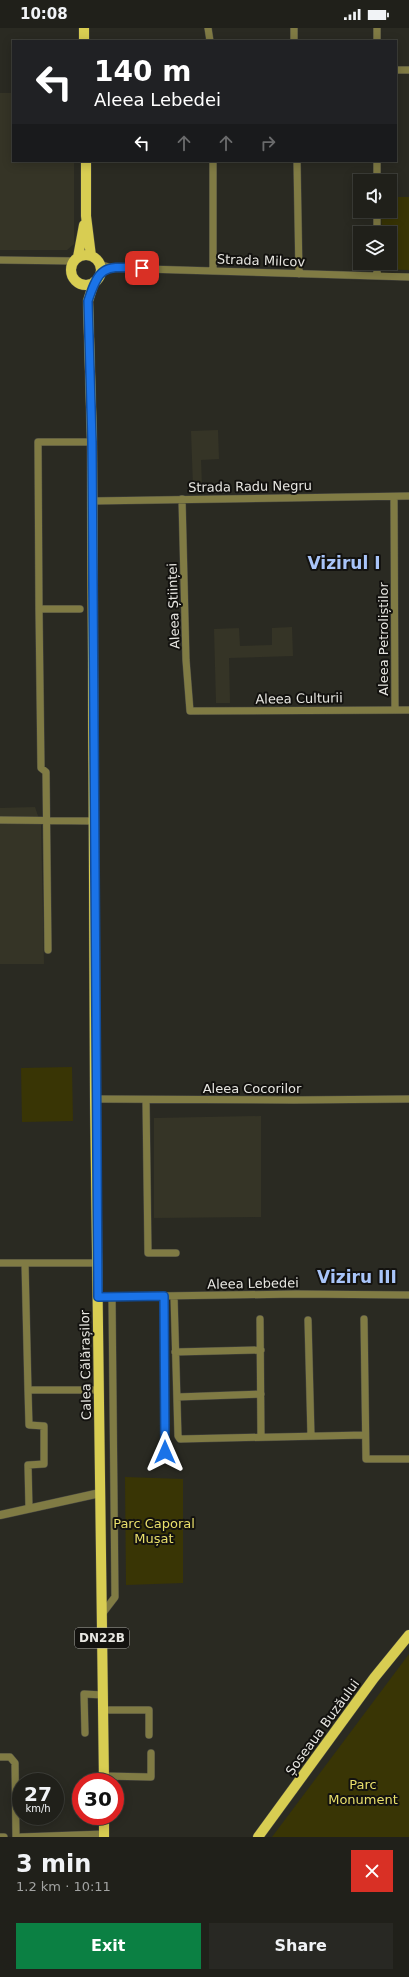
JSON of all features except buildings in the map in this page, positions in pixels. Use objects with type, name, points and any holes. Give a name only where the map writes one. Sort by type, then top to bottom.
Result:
[{"type":"main road","points":[[84,28],[84,40]]},
{"type":"main road","name":"DN22B","points":[[86,162],[86,216],[91,256]]},
{"type":"main road","name":"DN22B","points":[[78,283],[71,273],[76,259],[86,216]]},
{"type":"main road","points":[[76,259],[87,255],[91,256],[100,268]]},
{"type":"main road","name":"DN22B","points":[[94,282],[100,268]]},
{"type":"main road","points":[[78,283],[86,285],[94,282]]},
{"type":"main road","name":"Calea Călărașilor","points":[[94,282],[88,301],[92,442],[95,1099],[104,1773]]},
{"type":"main road","name":"Calea Călărașilor","points":[[78,283],[88,301]]},
{"type":"main road","name":"Șoseaua Buzăului","points":[[258,1837],[374,1678],[409,1635]]},
{"type":"main road","points":[[104,1825],[104,1836]]},
{"type":"street","points":[[208,28],[210,40]]},
{"type":"street","points":[[294,28],[294,40]]},
{"type":"street","points":[[377,28],[377,40]]},
{"type":"street","points":[[397,70],[409,70]]},
{"type":"street","points":[[213,162],[213,270]]},
{"type":"street","points":[[297,162],[299,274]]},
{"type":"street","points":[[377,162],[377,174]]},
{"type":"street","points":[[0,260],[76,259]]},
{"type":"street","name":"Strada Milcov","points":[[100,268],[213,270],[409,277]]},
{"type":"street","points":[[376,270],[376,276]]},
{"type":"street","points":[[48,950],[46,772],[41,768],[38,442],[92,442]]},
{"type":"street","name":"Strada Radu Negru","points":[[92,501],[409,496]]},
{"type":"street","name":"Aleea Petroliștilor","points":[[394,497],[395,709]]},
{"type":"street","name":"Aleea Științei","points":[[182,499],[186,660],[190,711]]},
{"type":"street","points":[[39,609],[80,609]]},
{"type":"street","name":"Aleea Culturii","points":[[190,711],[409,710]]},
{"type":"street","points":[[0,820],[93,821]]},
{"type":"street","name":"Aleea Cocorilor","points":[[95,1099],[409,1099]]},
{"type":"street","points":[[146,1100],[148,1253],[176,1253]]},
{"type":"street","points":[[0,1263],[97,1263]]},
{"type":"street","points":[[25,1263],[29,1424],[44,1426],[44,1464],[28,1465],[29,1508]]},
{"type":"street","name":"Aleea Lebedei","points":[[98,1297],[296,1294],[409,1295]]},
{"type":"street","points":[[164,1296],[165,1452]]},
{"type":"street","points":[[174,1296],[178,1436],[180,1439],[365,1435]]},
{"type":"street","points":[[102,1614],[115,1597],[112,1297]]},
{"type":"street","points":[[260,1319],[261,1437]]},
{"type":"street","points":[[364,1319],[366,1459],[409,1459]]},
{"type":"street","points":[[308,1320],[311,1436]]},
{"type":"street","points":[[175,1352],[261,1350]]},
{"type":"street","points":[[28,1390],[99,1390]]},
{"type":"street","points":[[177,1397],[261,1394]]},
{"type":"street","points":[[0,1515],[100,1493]]},
{"type":"street","points":[[85,1733],[84,1694],[103,1695]]},
{"type":"street","points":[[103,1710],[149,1710],[149,1735]]},
{"type":"street","points":[[124,1778],[151,1777],[151,1753]]},
{"type":"street","points":[[0,1757],[10,1757],[15,1763],[16,1837]]},
{"type":"street","points":[[21,1837],[104,1836]]},
{"type":"shaded area","points":[[0,93],[12,93],[12,162],[74,162],[74,244],[67,250],[0,250]]},
{"type":"shaded area","points":[[218,430],[219,459],[201,460],[202,486],[193,487],[191,431]]},
{"type":"shaded area","points":[[292,627],[293,656],[229,658],[230,703],[216,703],[214,629],[239,628],[240,646],[272,645],[272,628]]},
{"type":"shaded area","points":[[35,807],[41,825],[44,964],[0,964],[0,808]]},
{"type":"shaded area","points":[[261,1116],[261,1217],[154,1218],[154,1118]]},
{"type":"green space","points":[[397,197],[409,197],[409,270],[397,270],[397,226],[382,226],[381,218],[397,218]]},
{"type":"green space","points":[[72,1067],[73,1121],[22,1122],[21,1068]]},
{"type":"green space","name":"Parc Caporal Mușat","points":[[125,1477],[183,1479],[183,1583],[126,1585]]},
{"type":"green space","name":"Parc Monument","points":[[409,1654],[409,1837],[272,1837]]},
{"type":"district","name":"Vizirul I","points":[[344,563]]},
{"type":"district","name":"Viziru III","points":[[357,1277]]},
{"type":"route","points":[[142,268],[112,268],[100,272],[97,280],[94,282],[88,301],[92,442],[93,821],[98,1297],[164,1296],[165,1452]]}]
